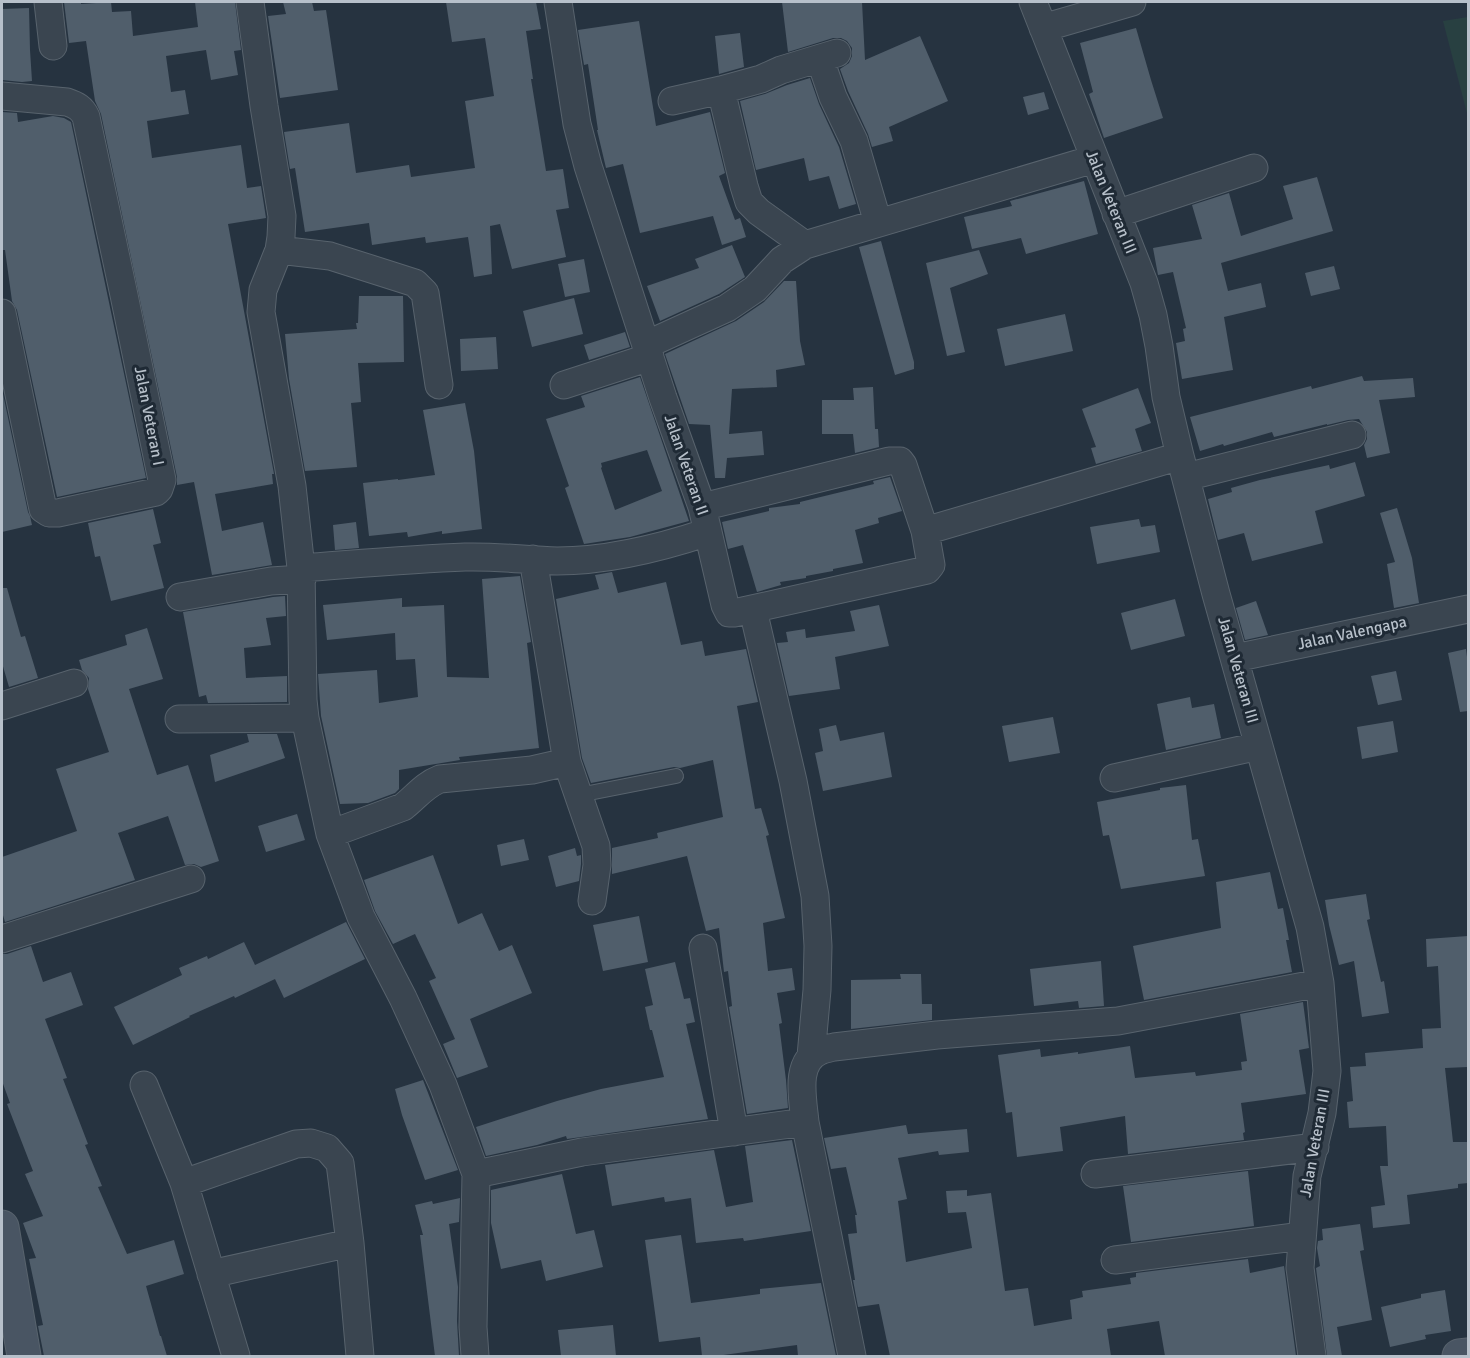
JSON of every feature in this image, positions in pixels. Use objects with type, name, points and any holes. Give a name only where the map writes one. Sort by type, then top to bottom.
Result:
[{"type":"street","points":[[48,2],[53,46]]},
{"type":"street","points":[[250,2],[282,216],[279,250],[263,290],[261,312],[291,486],[302,574],[305,718],[330,834],[361,917],[403,998],[443,1085],[476,1174],[473,1327],[475,1356]]},
{"type":"street","name":"Jalan Veteran II","points":[[180,597],[384,561],[468,557],[557,561],[599,559],[671,544],[705,520],[588,165],[577,124],[558,2]]},
{"type":"street","name":"Jalan Veteran III","points":[[1033,2],[1144,283],[1154,315],[1166,397],[1183,466],[1216,594],[1310,927],[1320,983],[1327,1071],[1322,1113],[1307,1176],[1300,1268],[1312,1356]]},
{"type":"street","points":[[1043,28],[1132,2]]},
{"type":"street","points":[[672,101],[761,79],[781,70],[828,56],[833,97],[854,141],[878,223]]},
{"type":"street","points":[[721,90],[749,202],[759,212],[805,245]]},
{"type":"street","name":"Jalan Veteran I","points":[[2,96],[74,104],[86,117],[162,480],[156,492],[58,513],[46,512],[42,506],[2,313]]},
{"type":"street","points":[[564,385],[648,351],[727,308],[755,289],[782,260],[805,245],[1094,159]]},
{"type":"street","points":[[1116,214],[1254,168]]},
{"type":"street","points":[[279,250],[330,256],[415,283],[425,293],[439,386]]},
{"type":"street","points":[[925,531],[1183,466],[1352,435]]},
{"type":"street","points":[[896,460],[903,465],[925,531],[931,561],[930,568],[927,570],[753,610],[729,613],[725,605],[705,520],[896,460]]},
{"type":"street","points":[[533,559],[567,762],[596,846],[597,865],[592,901]]},
{"type":"street","name":"Jalan Valengapa","points":[[1235,658],[1468,609]]},
{"type":"street","points":[[753,610],[793,781],[815,896],[818,946],[811,1056]]},
{"type":"street","points":[[2,706],[74,683]]},
{"type":"street","points":[[179,719],[305,718]]},
{"type":"street","points":[[1114,778],[1259,746]]},
{"type":"street","points":[[330,834],[403,807],[429,783],[440,779],[532,770],[567,762]]},
{"type":"street","points":[[2,939],[190,879]]},
{"type":"street","points":[[703,948],[734,1132]]},
{"type":"street","points":[[852,1356],[805,1122],[802,1077],[806,1062],[811,1056],[820,1050],[937,1035],[1118,1021],[1320,983]]},
{"type":"street","points":[[144,1085],[184,1183],[236,1356]]},
{"type":"street","points":[[476,1174],[582,1152],[805,1122]]},
{"type":"street","points":[[184,1183],[296,1144],[311,1143],[327,1148],[340,1163],[360,1356]]},
{"type":"street","points":[[1095,1174],[1315,1147]]},
{"type":"street","points":[[2,1227],[24,1356]]},
{"type":"street","points":[[1115,1260],[1302,1236]]},
{"type":"street","points":[[212,1274],[350,1243]]},
{"type":"street","points":[[1459,1356],[1468,1355]]},
{"type":"lane","points":[[579,795],[676,776]]},
{"type":"green space","points":[[1468,17],[1468,117],[1443,21]]},
{"type":"building","points":[[64,2],[81,2],[81,4],[111,2],[112,12],[131,11],[133,36],[198,27],[195,2],[235,2],[241,50],[234,51],[238,75],[211,80],[206,50],[166,56],[171,92],[185,90],[189,114],[147,121],[152,158],[241,145],[247,188],[261,186],[266,218],[228,224],[274,474],[272,474],[273,484],[215,494],[222,531],[263,522],[272,565],[212,575],[194,482],[177,485],[101,114],[95,101],[86,41],[69,43]]},
{"type":"building","points":[[283,2],[312,2],[314,11],[326,10],[338,90],[280,98],[268,16],[286,14]]},
{"type":"building","points":[[446,2],[536,2],[541,29],[526,31],[533,79],[531,79],[546,171],[563,169],[569,208],[556,210],[566,257],[512,269],[500,224],[490,226],[492,274],[474,277],[468,237],[426,243],[425,237],[372,245],[369,223],[305,232],[295,168],[290,169],[284,132],[349,123],[356,173],[409,165],[411,177],[475,168],[465,101],[494,96],[485,38],[452,42]]},
{"type":"building","points":[[782,2],[862,2],[865,60],[920,36],[948,101],[889,127],[893,141],[872,147],[840,69],[849,63],[852,48],[847,41],[833,38],[788,52]]},
{"type":"building","points":[[29,8],[32,81],[2,80],[2,9]]},
{"type":"building","points":[[639,21],[656,126],[710,112],[725,173],[719,176],[735,220],[740,218],[746,237],[722,245],[713,216],[640,233],[623,164],[606,168],[597,130],[588,64],[584,65],[578,30]]},
{"type":"building","points":[[1136,28],[1163,118],[1104,138],[1089,94],[1093,92],[1080,43]]},
{"type":"building","points":[[740,33],[744,67],[719,74],[715,36]]},
{"type":"building","points":[[810,78],[839,147],[856,204],[839,209],[829,176],[809,181],[804,158],[756,170],[740,101]]},
{"type":"building","points":[[1044,92],[1049,109],[1028,115],[1023,97]]},
{"type":"building","points":[[2,112],[17,113],[18,122],[53,116],[71,122],[146,478],[57,497],[17,310],[12,301],[5,250],[3,250]]},
{"type":"building","points":[[1317,177],[1333,231],[1221,263],[1228,291],[1261,283],[1266,307],[1224,317],[1233,370],[1182,379],[1176,343],[1185,341],[1183,329],[1186,328],[1173,272],[1158,275],[1153,248],[1202,239],[1192,205],[1229,193],[1241,236],[1293,219],[1283,186]]},
{"type":"building","points":[[1084,181],[1098,234],[1026,254],[1021,238],[972,249],[964,217],[1012,206],[1010,201]]},
{"type":"building","points":[[881,241],[914,362],[914,369],[895,375],[859,247]]},
{"type":"building","points":[[732,245],[745,277],[719,294],[660,321],[647,286],[699,268],[695,259]]},
{"type":"building","points":[[979,250],[988,274],[950,288],[965,352],[947,356],[926,263]]},
{"type":"building","points":[[584,259],[590,292],[565,297],[558,264]]},
{"type":"building","points":[[1334,266],[1340,289],[1311,296],[1305,273]]},
{"type":"building","points":[[784,281],[796,281],[800,341],[805,365],[776,370],[777,387],[732,389],[729,434],[762,431],[764,455],[727,458],[725,478],[715,478],[710,425],[689,424],[665,354],[736,321],[764,302]]},
{"type":"building","points":[[359,296],[403,296],[404,362],[358,363],[361,402],[351,403],[357,467],[305,471],[289,379],[285,334],[357,329]]},
{"type":"building","points":[[574,298],[583,334],[532,347],[523,311]]},
{"type":"building","points":[[1065,314],[1073,351],[1005,366],[997,329]]},
{"type":"building","points":[[625,332],[630,347],[589,360],[584,345]]},
{"type":"building","points":[[496,337],[498,369],[461,371],[460,339]]},
{"type":"building","points":[[1362,376],[1364,381],[1413,378],[1415,397],[1379,400],[1390,453],[1367,458],[1364,445],[1367,432],[1359,419],[1274,437],[1272,432],[1200,451],[1190,417],[1311,386],[1312,389]]},
{"type":"building","points":[[640,377],[689,521],[630,537],[584,544],[565,488],[569,486],[546,419],[585,407],[581,396]],"holes":[[[647,450],[662,491],[615,510],[601,463]]]},
{"type":"building","points":[[873,387],[875,429],[878,429],[879,447],[855,453],[853,434],[822,434],[822,400],[854,400],[853,388]]},
{"type":"building","points":[[1138,388],[1151,423],[1135,429],[1142,451],[1096,464],[1091,448],[1096,447],[1082,409]]},
{"type":"building","points":[[2,394],[32,525],[2,532]]},
{"type":"building","points":[[465,403],[474,451],[482,529],[442,534],[442,531],[408,537],[407,532],[369,536],[363,483],[435,475],[423,410]]},
{"type":"building","points":[[1355,462],[1365,496],[1315,511],[1323,543],[1252,561],[1244,533],[1218,540],[1208,499],[1232,492],[1231,488],[1260,480],[1329,465],[1330,469]]},
{"type":"building","points":[[890,477],[902,511],[878,518],[879,523],[855,530],[863,563],[806,576],[806,578],[780,582],[781,585],[757,592],[743,545],[728,549],[722,522],[769,511],[769,508],[800,504],[800,502],[874,484],[873,481]]},
{"type":"building","points":[[1397,508],[1412,558],[1419,603],[1394,608],[1387,564],[1395,562],[1380,513]]},
{"type":"building","points":[[153,509],[161,543],[153,545],[164,588],[111,601],[100,556],[95,557],[88,523]]},
{"type":"building","points":[[1139,519],[1141,527],[1155,525],[1160,552],[1097,564],[1090,527]]},
{"type":"building","points":[[356,522],[359,548],[335,550],[333,525]]},
{"type":"building","points":[[612,572],[618,593],[666,582],[681,645],[702,641],[705,656],[746,649],[758,702],[737,706],[755,809],[761,808],[769,835],[766,836],[785,918],[763,923],[768,971],[792,968],[795,990],[777,993],[782,1023],[779,1024],[788,1108],[747,1114],[729,1007],[732,1006],[728,971],[724,972],[719,928],[706,931],[687,856],[612,874],[612,848],[658,838],[657,833],[723,817],[713,760],[591,783],[582,758],[556,599],[599,589],[595,575]]},
{"type":"building","points":[[520,576],[531,642],[527,643],[539,748],[459,757],[460,760],[399,770],[399,789],[395,793],[368,803],[340,804],[321,716],[318,674],[377,670],[379,703],[418,697],[415,659],[396,660],[395,633],[327,640],[323,605],[402,598],[402,607],[444,605],[447,677],[489,678],[482,579]]},
{"type":"building","points":[[2,588],[7,588],[21,637],[25,636],[38,678],[9,687],[2,663]]},
{"type":"building","points":[[285,596],[286,616],[266,618],[271,645],[244,648],[246,678],[287,676],[287,702],[208,703],[206,695],[199,697],[183,612]]},
{"type":"building","points":[[1175,599],[1185,636],[1131,650],[1121,613]]},
{"type":"building","points":[[1256,601],[1268,635],[1245,640],[1236,608]]},
{"type":"building","points":[[879,605],[889,646],[835,657],[840,689],[789,696],[777,643],[788,642],[786,632],[805,629],[806,638],[855,631],[850,611]]},
{"type":"building","points":[[147,628],[163,679],[129,689],[157,775],[188,765],[219,861],[201,867],[194,864],[185,865],[168,816],[118,833],[135,880],[5,922],[2,912],[2,857],[77,831],[56,769],[109,752],[88,689],[89,678],[82,670],[79,660],[127,645],[125,635]]},
{"type":"building","points":[[1466,649],[1468,711],[1460,712],[1448,653]]},
{"type":"building","points":[[1396,671],[1402,700],[1378,705],[1371,676]]},
{"type":"building","points":[[1190,697],[1192,708],[1214,704],[1221,738],[1166,750],[1157,704]]},
{"type":"building","points":[[1053,717],[1060,753],[1009,762],[1002,726]]},
{"type":"building","points":[[1393,721],[1398,752],[1362,759],[1357,727]]},
{"type":"building","points":[[836,725],[840,741],[884,732],[892,777],[823,791],[815,753],[823,751],[819,729]]},
{"type":"building","points":[[247,734],[277,734],[285,758],[215,782],[210,755],[249,742]]},
{"type":"building","points":[[1186,785],[1192,840],[1198,839],[1205,876],[1121,889],[1109,835],[1103,836],[1097,802],[1160,790],[1160,788]]},
{"type":"building","points":[[297,814],[305,840],[266,852],[258,826]]},
{"type":"building","points":[[524,839],[529,860],[501,866],[497,845]]},
{"type":"building","points":[[575,848],[577,856],[581,855],[579,881],[556,887],[548,856]]},
{"type":"building","points":[[433,855],[458,924],[482,913],[499,951],[512,945],[532,993],[470,1019],[488,1067],[457,1078],[443,1044],[455,1039],[429,981],[436,978],[415,934],[393,944],[375,911],[364,880]]},
{"type":"building","points":[[1270,872],[1278,909],[1283,908],[1292,972],[1144,1000],[1133,946],[1221,928],[1216,882]]},
{"type":"building","points":[[1366,894],[1370,919],[1367,920],[1381,982],[1384,981],[1389,1013],[1362,1017],[1354,961],[1339,965],[1325,900]]},
{"type":"building","points":[[639,916],[648,962],[603,971],[593,925]]},
{"type":"building","points":[[346,922],[365,959],[284,998],[275,979],[189,1016],[133,1045],[114,1007],[182,975],[179,968],[207,956],[208,959],[244,942],[255,965]]},
{"type":"building","points":[[1468,936],[1468,1067],[1445,1068],[1453,1142],[1468,1142],[1468,1183],[1458,1184],[1458,1188],[1407,1195],[1410,1224],[1373,1228],[1371,1207],[1385,1205],[1380,1166],[1388,1166],[1386,1126],[1349,1128],[1347,1102],[1353,1101],[1350,1067],[1366,1066],[1365,1053],[1423,1048],[1422,1029],[1441,1028],[1438,966],[1427,967],[1426,939]]},
{"type":"building","points":[[31,946],[43,982],[71,972],[83,1005],[45,1019],[67,1078],[63,1079],[88,1144],[85,1145],[102,1186],[98,1187],[127,1254],[174,1240],[184,1274],[146,1286],[167,1356],[44,1356],[38,1326],[43,1325],[29,1259],[36,1258],[23,1223],[43,1216],[25,1174],[33,1171],[7,1104],[10,1103],[2,1081],[2,954]]},
{"type":"building","points":[[1101,961],[1104,1006],[1079,1008],[1078,1001],[1034,1006],[1030,969]]},
{"type":"building","points":[[675,962],[684,999],[690,998],[695,1022],[686,1024],[708,1119],[567,1139],[566,1136],[486,1156],[476,1127],[601,1089],[664,1077],[645,1007],[653,1005],[645,969]]},
{"type":"building","points":[[900,974],[921,974],[922,1004],[932,1004],[932,1020],[851,1029],[851,980],[901,979]]},
{"type":"building","points":[[1303,1002],[1309,1048],[1299,1050],[1306,1094],[1241,1103],[1244,1140],[1128,1154],[1125,1116],[1060,1127],[1063,1151],[1017,1157],[1012,1112],[1006,1113],[998,1055],[1040,1049],[1041,1057],[1130,1046],[1135,1078],[1195,1072],[1196,1076],[1242,1070],[1241,1062],[1247,1061],[1240,1014]]},
{"type":"building","points":[[423,1080],[458,1170],[425,1180],[395,1089]]},
{"type":"building","points":[[906,1125],[908,1134],[967,1129],[969,1152],[939,1155],[938,1151],[898,1158],[907,1199],[898,1201],[906,1262],[972,1248],[966,1212],[948,1213],[946,1191],[967,1190],[967,1196],[991,1193],[1005,1291],[1028,1288],[1034,1326],[1072,1319],[1070,1300],[1083,1297],[1082,1291],[1131,1284],[1130,1278],[1136,1277],[1136,1273],[1248,1259],[1250,1273],[1284,1266],[1296,1356],[1165,1356],[1159,1321],[1107,1329],[1111,1356],[890,1356],[879,1304],[858,1307],[848,1234],[857,1233],[855,1215],[857,1215],[846,1167],[831,1169],[824,1138]]},
{"type":"building","points":[[792,1140],[811,1231],[744,1241],[743,1238],[696,1243],[691,1198],[665,1202],[664,1197],[612,1206],[605,1165],[714,1150],[726,1207],[753,1202],[745,1146]]},
{"type":"building","points":[[1248,1171],[1254,1226],[1131,1242],[1123,1186]]},
{"type":"building","points":[[562,1174],[576,1234],[594,1230],[603,1267],[546,1281],[541,1260],[501,1269],[491,1223],[491,1190]]},
{"type":"building","points":[[460,1198],[459,1222],[449,1224],[458,1287],[459,1356],[435,1356],[420,1235],[423,1235],[415,1205]]},
{"type":"building","points":[[1360,1224],[1364,1250],[1360,1251],[1372,1320],[1337,1327],[1342,1356],[1327,1356],[1316,1268],[1320,1266],[1318,1241],[1323,1240],[1322,1229]]},
{"type":"building","points":[[681,1235],[691,1303],[760,1294],[760,1289],[821,1283],[836,1356],[798,1356],[797,1345],[702,1356],[700,1337],[659,1342],[645,1240]]},
{"type":"building","points":[[1445,1290],[1451,1331],[1425,1335],[1426,1339],[1390,1347],[1381,1307],[1421,1298],[1421,1294]]},
{"type":"building","points":[[613,1325],[616,1356],[561,1356],[558,1330]]}]
